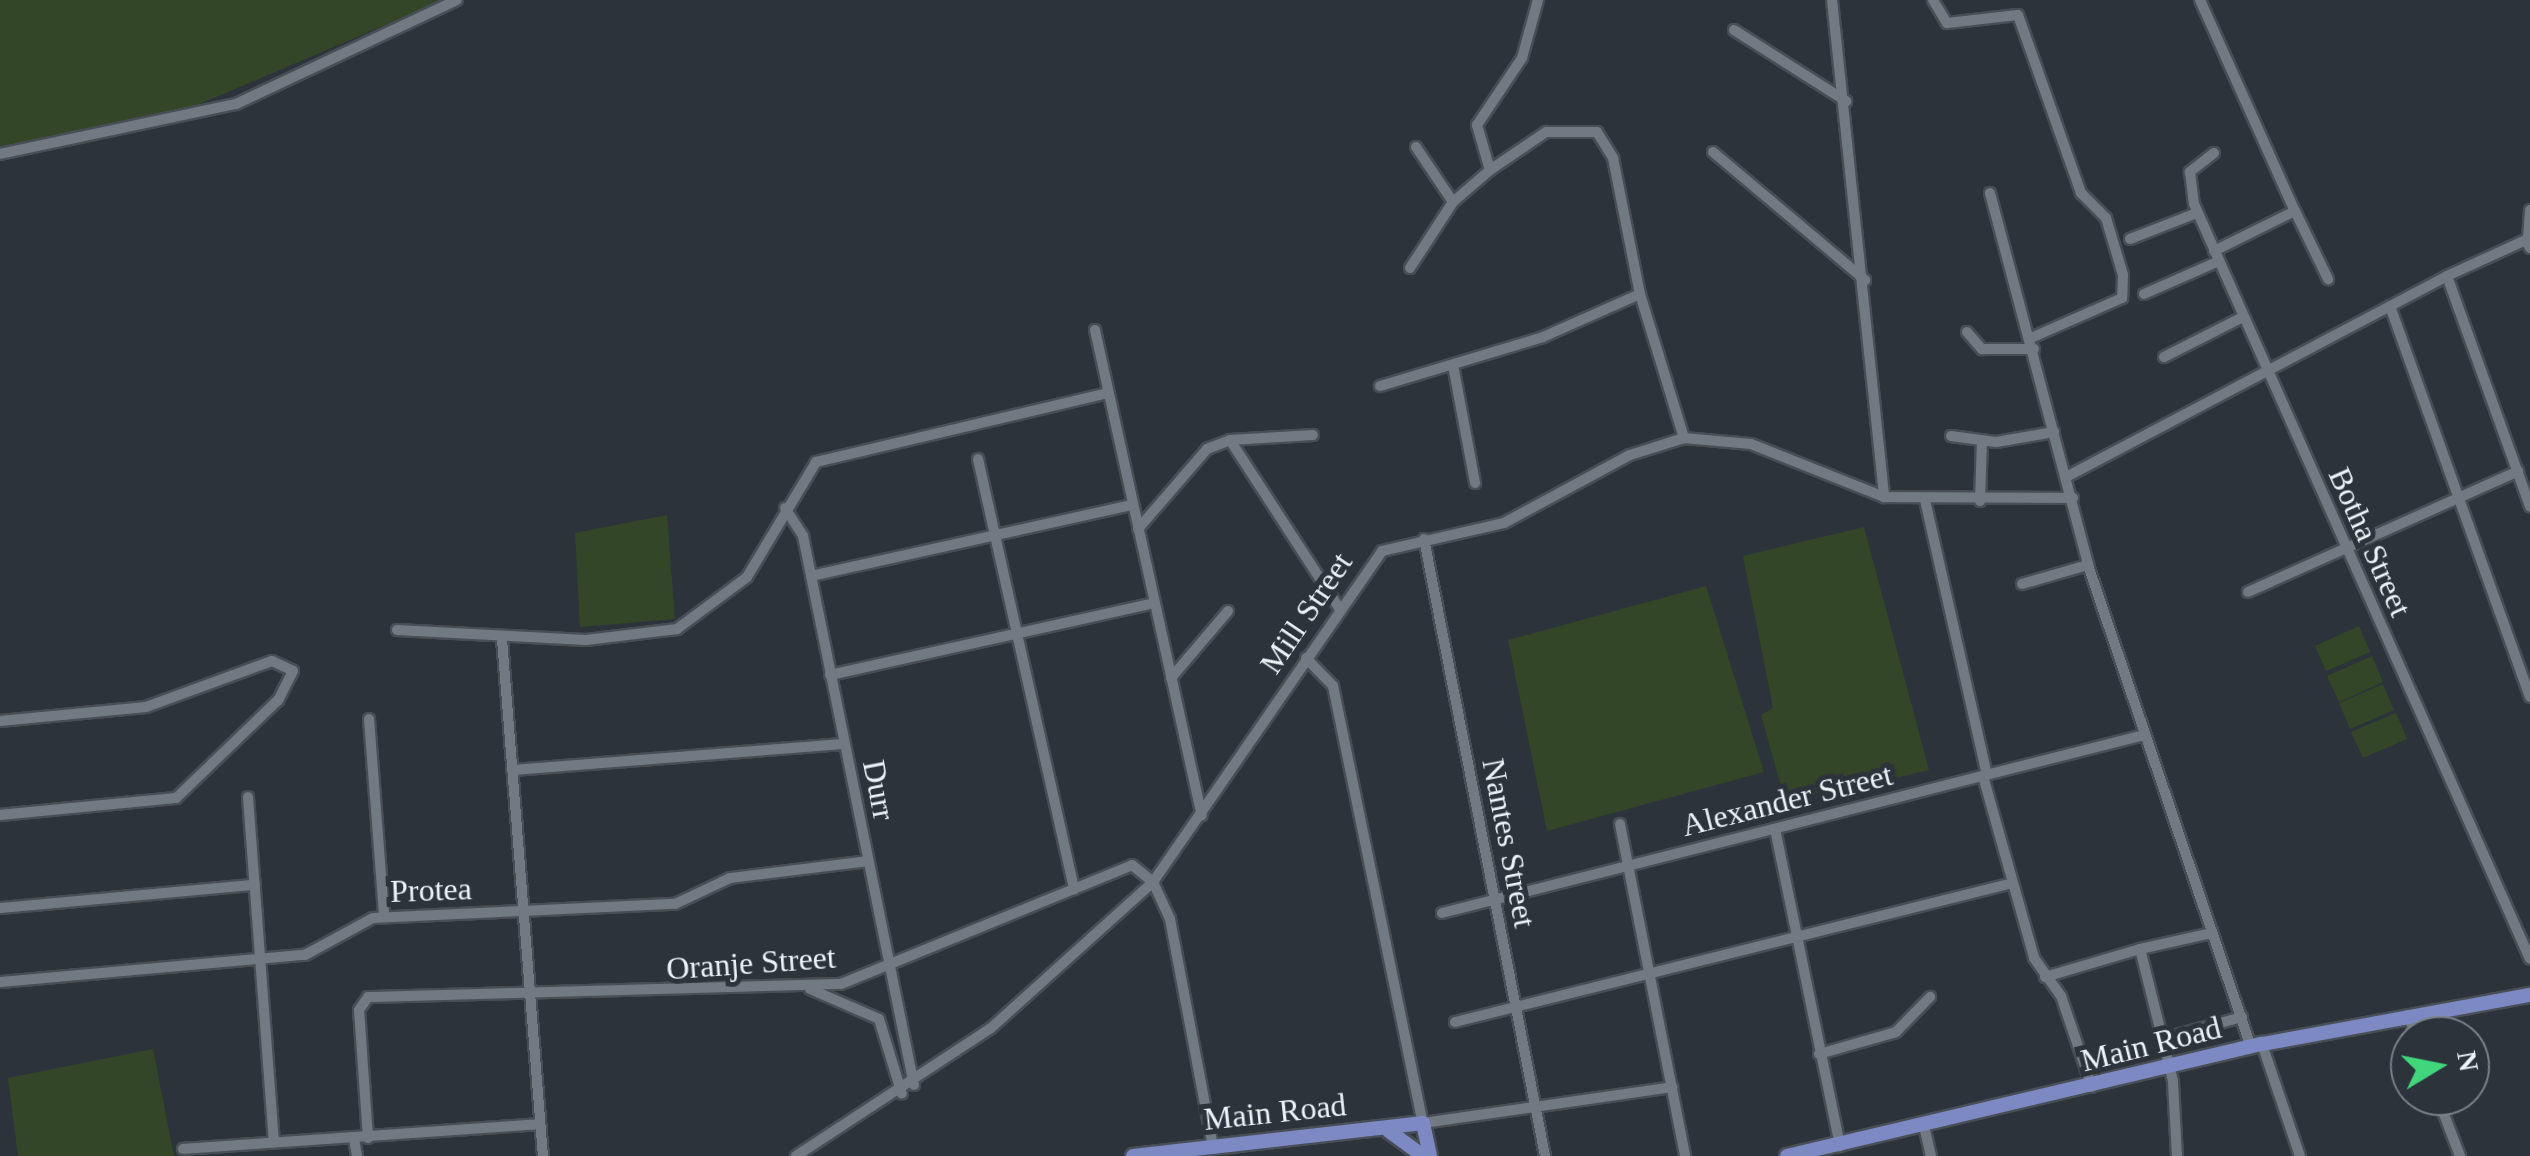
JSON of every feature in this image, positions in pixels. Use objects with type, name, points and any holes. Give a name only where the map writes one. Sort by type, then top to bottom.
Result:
[{"type":"main road","name":"Main Road","points":[[1788,1156],[2092,1088],[2256,1046],[2408,1015],[2530,996]]},
{"type":"main road","name":"Main Road","points":[[1133,1156],[1424,1123]]},
{"type":"main road","points":[[1424,1123],[1427,1156]]},
{"type":"main road","points":[[1370,1129],[1403,1134],[1427,1156]]},
{"type":"street","points":[[0,154],[209,112],[457,0]]},
{"type":"street","points":[[1490,170],[1477,125],[1522,58],[1538,0]]},
{"type":"street","points":[[1832,0],[1865,280],[1884,497]]},
{"type":"street","points":[[1934,0],[1947,22],[2018,15],[2081,193],[2106,218],[2123,275],[2122,298],[2033,343],[1982,350],[1966,332]]},
{"type":"street","points":[[2200,0],[2328,279]]},
{"type":"street","points":[[1734,30],[1846,101]]},
{"type":"street","points":[[1410,268],[1453,202],[1490,170],[1554,129],[1597,132],[1613,158],[1640,294],[1684,438]]},
{"type":"street","points":[[1416,147],[1422,168],[1453,202]]},
{"type":"street","points":[[1712,152],[1865,280]]},
{"type":"street","name":"Botha Street","points":[[2214,153],[2190,172],[2197,213],[2530,959]]},
{"type":"street","points":[[1990,193],[2033,343],[2088,565],[2212,934],[2300,1156]]},
{"type":"street","points":[[2068,476],[2447,276],[2529,242],[2530,210]]},
{"type":"street","points":[[2144,294],[2295,211]]},
{"type":"street","points":[[2130,239],[2197,213]]},
{"type":"street","points":[[2447,276],[2530,506]]},
{"type":"street","points":[[1380,386],[1453,365],[1640,294]]},
{"type":"street","points":[[2390,306],[2530,697]]},
{"type":"street","points":[[2164,357],[2243,318]]},
{"type":"street","points":[[1095,330],[1202,815]]},
{"type":"street","points":[[1453,365],[1475,483]]},
{"type":"street","points":[[397,630],[502,638],[677,629],[747,577],[799,478],[825,457],[1108,393]]},
{"type":"street","points":[[1952,436],[1982,442],[2054,432]]},
{"type":"street","points":[[1138,529],[1208,449],[1230,440],[1313,435]]},
{"type":"street","name":"Mill Street","points":[[796,1156],[914,1086],[1039,990],[1154,882],[1373,558],[1424,539],[1504,523],[1630,455],[1684,438],[1751,444],[1884,497],[1980,501],[2072,498]]},
{"type":"street","points":[[1230,440],[1339,608]]},
{"type":"street","points":[[1980,501],[1982,442]]},
{"type":"street","points":[[978,459],[1074,889]]},
{"type":"street","points":[[2248,592],[2348,553],[2518,470]]},
{"type":"street","points":[[1925,500],[1985,775],[2013,883],[2045,977],[2062,996],[2092,1088]]},
{"type":"street","points":[[810,576],[1132,505]]},
{"type":"street","name":"Durr","points":[[785,508],[810,576],[914,1086]]},
{"type":"street","name":"Nantes Street","points":[[1424,539],[1544,1156]]},
{"type":"street","points":[[2022,584],[2088,565]]},
{"type":"street","points":[[830,674],[1154,603]]},
{"type":"street","points":[[1170,678],[1228,610]]},
{"type":"street","points":[[502,638],[543,1156]]},
{"type":"street","points":[[1306,658],[1333,686],[1424,1123],[1672,1088]]},
{"type":"street","points":[[0,722],[146,708],[272,661],[290,666],[278,700],[176,798],[0,815]]},
{"type":"street","points":[[369,719],[384,916]]},
{"type":"street","name":"Alexander Street","points":[[1442,913],[2144,735]]},
{"type":"street","points":[[512,770],[844,744]]},
{"type":"street","points":[[248,797],[274,1142]]},
{"type":"street","points":[[1620,824],[1684,1156]]},
{"type":"street","points":[[1775,829],[1840,1146]]},
{"type":"street","name":"Protea","points":[[0,982],[315,952],[384,916],[675,904],[730,878],[868,860]]},
{"type":"street","name":"Oranje Street","points":[[368,1138],[360,1002],[806,988],[890,970],[1132,865],[1154,882]]},
{"type":"street","points":[[1154,882],[1170,919],[1213,1146]]},
{"type":"street","points":[[1454,1022],[2013,883]]},
{"type":"street","points":[[0,908],[254,885]]},
{"type":"street","points":[[2045,977],[2140,949],[2212,934]]},
{"type":"street","points":[[2140,949],[2170,1067],[2177,1156]]},
{"type":"street","points":[[806,988],[878,1019],[902,1094]]},
{"type":"street","points":[[1819,1054],[1892,1034],[1930,997]]},
{"type":"street","points":[[2162,1039],[2242,1016]]},
{"type":"street","points":[[2445,1116],[2460,1156]]},
{"type":"street","points":[[183,1148],[540,1124]]},
{"type":"street","points":[[1924,1126],[1930,1156]]},
{"type":"street","points":[[354,1138],[357,1156]]},
{"type":"green space","points":[[0,0],[444,0],[174,115],[0,154]]},
{"type":"green space","points":[[667,515],[675,619],[580,627],[575,533]]},
{"type":"green space","points":[[1864,527],[1929,770],[1786,804],[1761,715],[1773,708],[1743,556]]},
{"type":"green space","points":[[1706,586],[1764,772],[1547,831],[1508,640]]},
{"type":"green space","points":[[2359,626],[2370,652],[2326,671],[2315,646]]},
{"type":"green space","points":[[2372,656],[2383,682],[2339,702],[2327,676]]},
{"type":"green space","points":[[2383,684],[2394,710],[2350,729],[2339,703]]},
{"type":"green space","points":[[2396,713],[2407,739],[2363,758],[2351,732]]},
{"type":"green space","points":[[153,1049],[174,1156],[18,1156],[8,1078]]}]
